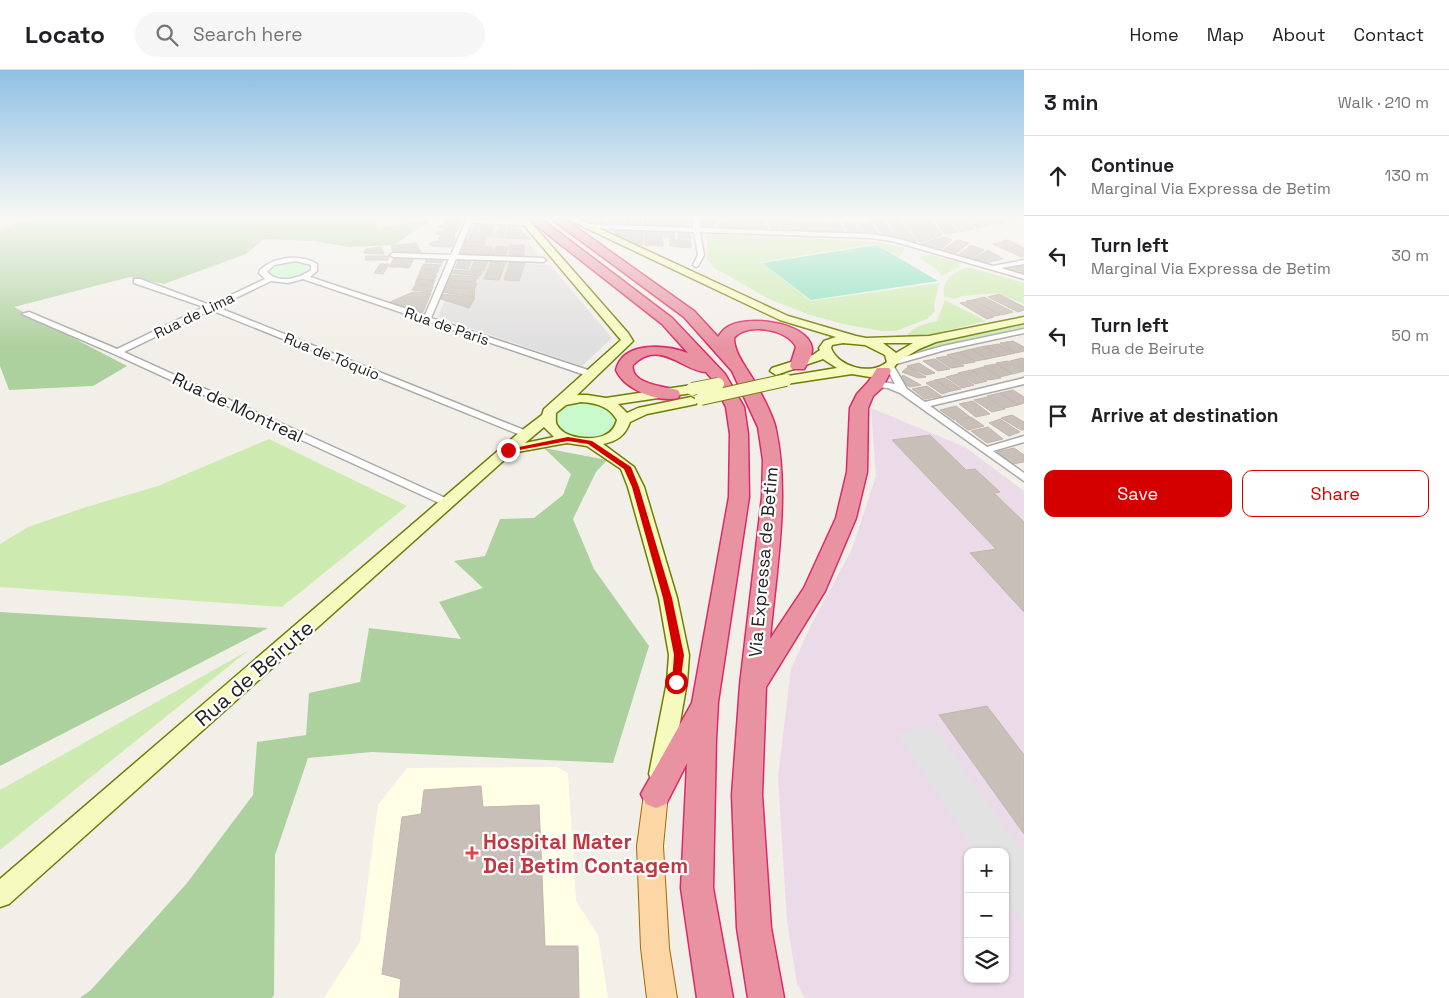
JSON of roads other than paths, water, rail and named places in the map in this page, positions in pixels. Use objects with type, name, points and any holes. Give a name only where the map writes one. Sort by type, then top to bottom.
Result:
[{"type":"highway","points":[[584,261],[667,321],[729,373]]},
{"type":"highway","name":"Via Expressa de Betim","points":[[615,261],[689,314],[767,427],[772,460],[772,497],[753,685],[747,795],[754,928],[766,998]]},
{"type":"highway","points":[[729,373],[726,337],[730,332],[748,326],[778,328],[793,334],[804,346],[804,352],[798,366]]},
{"type":"highway","points":[[672,394],[646,388],[635,383],[624,370],[625,364],[630,358],[638,354],[660,351],[687,358],[729,373]]},
{"type":"highway","points":[[753,685],[814,591],[846,518],[857,472],[860,432],[859,408],[865,394],[887,369]]},
{"type":"highway","name":"Via Expressa de Betim","points":[[714,998],[697,888],[705,702],[740,497],[739,434],[729,373]]},
{"type":"highway","points":[[656,794],[705,702]]},
{"type":"main road","points":[[656,794],[650,846],[655,948],[662,998]]},
{"type":"main road","points":[[754,928],[783,998]]},
{"type":"street","points":[[279,261],[267,266],[263,273],[270,279],[286,280],[303,277],[310,274],[315,267],[307,261]]},
{"type":"street","points":[[427,319],[450,261]]},
{"type":"street","points":[[561,261],[624,335],[627,342],[549,412],[547,418],[552,430],[568,439]]},
{"type":"street","points":[[661,261],[784,318],[878,345],[886,349],[890,385],[925,405],[1024,478]]},
{"type":"street","points":[[696,265],[698,261]]},
{"type":"street","points":[[968,261],[1024,277]]},
{"type":"street","points":[[992,268],[1024,262]]},
{"type":"street","name":"Rua de Paris","points":[[303,277],[591,374]]},
{"type":"street","name":"Rua de Lima","points":[[117,352],[270,279]]},
{"type":"street","name":"Rua de Tóquio","points":[[137,281],[210,308],[526,434]]},
{"type":"street","name":"Rua de Montreal","points":[[26,314],[117,352],[448,503]]},
{"type":"street","points":[[887,369],[915,346],[933,339],[1024,320]]},
{"type":"street","points":[[825,352],[833,362],[852,370],[863,372],[887,369],[943,348],[1024,331]]},
{"type":"street","points":[[508,450],[568,439],[590,442],[601,441],[616,435],[621,431],[624,420],[643,411],[798,366],[817,358],[825,352],[828,344],[843,339],[933,339]]},
{"type":"street","points":[[887,369],[903,391]]},
{"type":"street","points":[[604,402],[672,394],[697,394],[852,370]]},
{"type":"street","points":[[591,374],[595,389],[604,402]]},
{"type":"street","points":[[925,405],[1024,381]]},
{"type":"street","points":[[562,402],[581,398],[604,402],[615,407],[624,420]]},
{"type":"street","name":"Rua de Beirute","points":[[0,895],[526,434],[547,418]]},
{"type":"street","points":[[987,450],[1024,439]]},
{"type":"street","points":[[590,442],[627,467],[636,487],[668,598],[679,655],[656,794]]},
{"type":"place","name":"Hospital Mater Dei Betim Contagem","points":[[472,853]]}]
